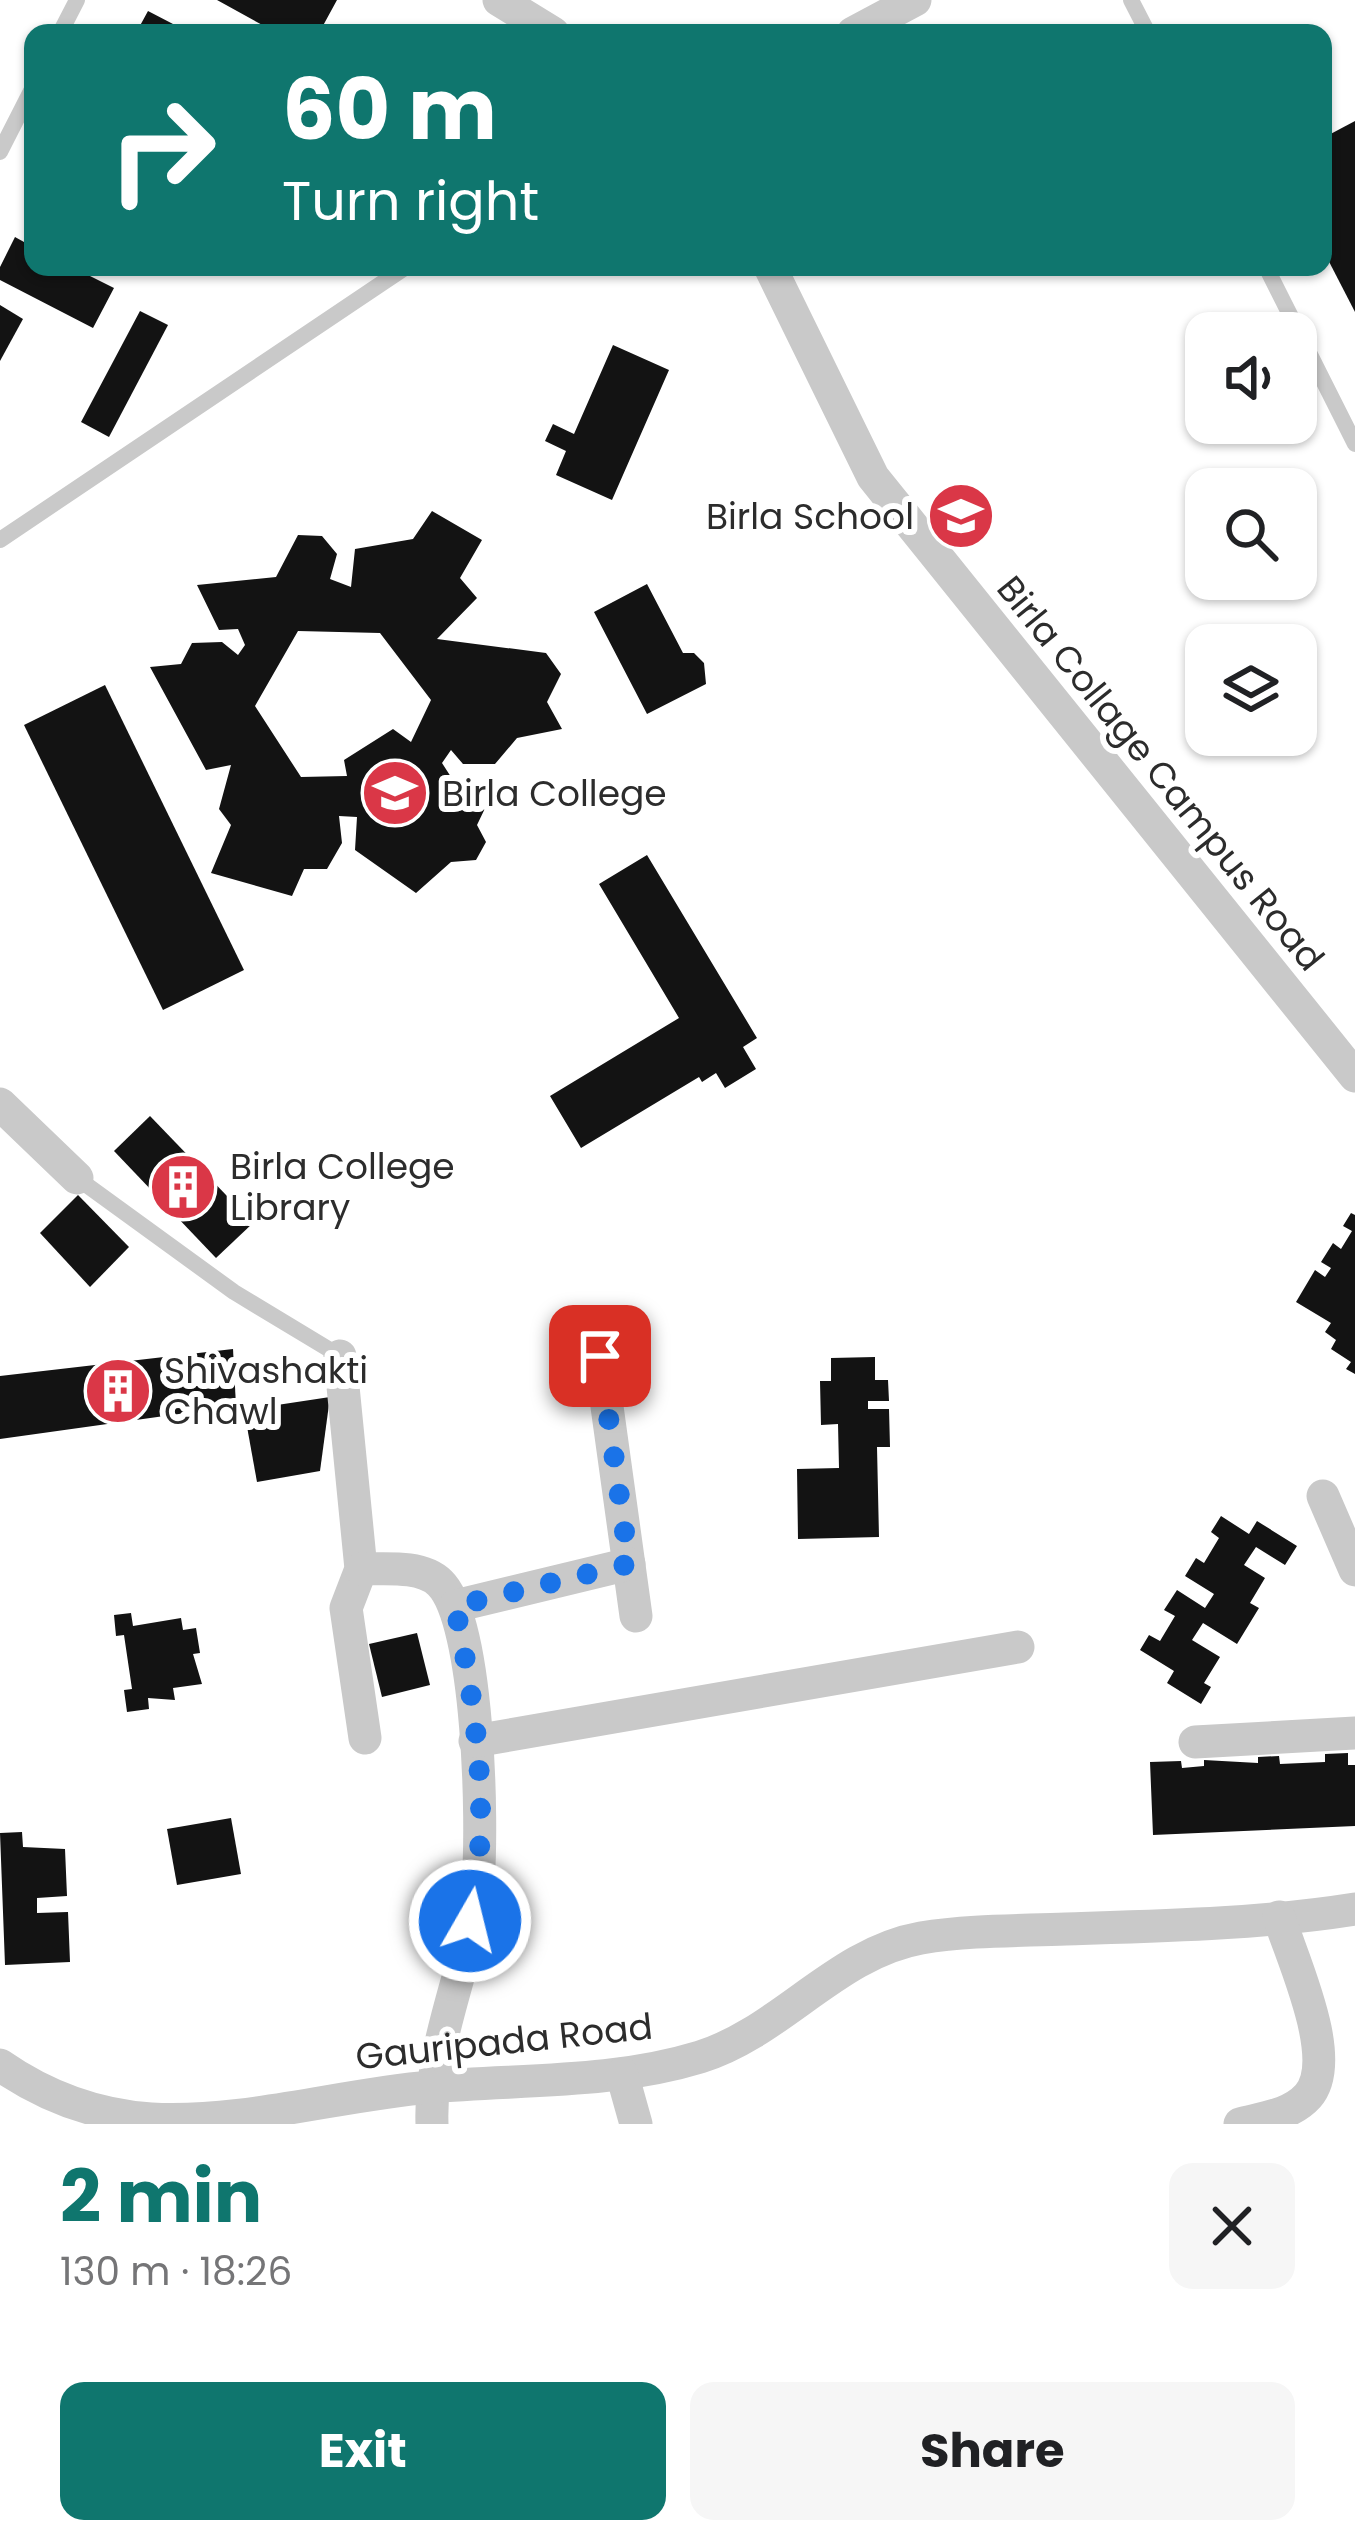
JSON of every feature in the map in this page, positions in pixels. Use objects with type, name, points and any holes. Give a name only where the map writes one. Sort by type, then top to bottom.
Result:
[{"type":"street","points":[[499,0],[538,24]]},
{"type":"street","points":[[870,24],[915,0]]},
{"type":"street","name":"Birla Collage Campus Road","points":[[774,276],[873,477],[1355,1076]]},
{"type":"street","points":[[0,1104],[77,1178]]},
{"type":"street","points":[[340,1355],[361,1569],[346,1608],[365,1738]]},
{"type":"street","points":[[600,1356],[636,1616]]},
{"type":"street","points":[[1323,1496],[1355,1570]]},
{"type":"street","points":[[455,1606],[629,1564]]},
{"type":"street","points":[[361,1569],[407,1570],[439,1581],[455,1606],[471,1682],[478,1883],[430,2087],[432,2124]]},
{"type":"street","points":[[475,1741],[1018,1647]]},
{"type":"street","points":[[1195,1742],[1355,1733]]},
{"type":"street","name":"Gauripada Road","points":[[0,2065],[43,2094],[99,2111],[198,2121],[430,2087],[622,2074],[701,2057],[752,2035],[861,1959],[916,1939],[985,1930],[1355,1910]]},
{"type":"street","points":[[1240,2124],[1289,2111],[1310,2094],[1319,2075],[1321,2049],[1279,1917]]},
{"type":"street","points":[[622,2074],[636,2124]]},
{"type":"lane","points":[[0,152],[24,105]]},
{"type":"lane","points":[[0,540],[393,276]]},
{"type":"lane","points":[[1271,276],[1355,444]]},
{"type":"lane","points":[[77,1178],[234,1292],[340,1355]]},
{"type":"building","points":[[217,0],[337,0],[324,24],[261,24]]},
{"type":"building","points":[[148,11],[173,24],[141,24]]},
{"type":"building","points":[[1355,121],[1355,312],[1332,267],[1332,133]]},
{"type":"building","points":[[15,237],[24,242],[24,276],[90,276],[114,288],[93,328],[0,280],[0,267]]},
{"type":"building","points":[[0,305],[23,319],[0,361]]},
{"type":"building","points":[[140,311],[168,325],[109,437],[81,422]]},
{"type":"building","points":[[613,345],[669,370],[612,500],[556,475],[566,451],[545,441],[553,424],[574,434]]},
{"type":"building","points":[[432,511],[482,540],[460,578],[477,598],[437,639],[546,653],[561,674],[547,702],[562,729],[517,738],[495,764],[463,764],[451,750],[442,763],[451,777],[489,800],[477,825],[486,842],[476,860],[451,862],[416,893],[355,850],[357,817],[339,816],[342,843],[327,869],[304,869],[292,896],[211,873],[231,825],[219,809],[231,765],[206,770],[150,667],[181,664],[192,643],[222,642],[238,655],[245,645],[238,629],[219,630],[197,585],[276,577],[298,535],[322,536],[337,554],[330,579],[351,587],[355,549],[413,539]],"holes":[[[298,631],[380,633],[431,700],[411,742],[393,729],[344,760],[347,776],[301,777],[255,706]]]},
{"type":"building","points":[[647,584],[683,653],[694,653],[704,663],[706,684],[647,714],[594,612]]},
{"type":"building","points":[[105,685],[244,970],[163,1010],[24,725]]},
{"type":"building","points":[[647,855],[757,1038],[743,1047],[756,1069],[725,1088],[716,1073],[702,1082],[699,1077],[581,1148],[550,1096],[679,1018],[599,884]]},
{"type":"building","name":"Birla College Library","points":[[150,1116],[253,1223],[216,1258],[114,1151]]},
{"type":"building","points":[[78,1195],[129,1247],[90,1287],[40,1233]]},
{"type":"building","points":[[1351,1213],[1355,1215],[1355,1374],[1346,1369],[1351,1362],[1331,1349],[1336,1340],[1325,1332],[1331,1323],[1296,1302],[1315,1270],[1325,1277],[1331,1268],[1321,1262],[1333,1243],[1341,1249],[1352,1231],[1343,1226]]},
{"type":"building","name":"Shivashakti Chawl","points":[[233,1349],[236,1406],[0,1439],[0,1376]]},
{"type":"building","points":[[875,1357],[875,1380],[888,1380],[889,1401],[868,1401],[868,1409],[889,1409],[890,1447],[877,1447],[879,1537],[798,1539],[797,1469],[839,1468],[838,1424],[821,1425],[820,1381],[831,1381],[831,1358]]},
{"type":"building","points":[[330,1397],[320,1471],[257,1482],[244,1410]]},
{"type":"building","points":[[1221,1516],[1249,1534],[1257,1521],[1297,1546],[1285,1565],[1256,1547],[1244,1565],[1265,1578],[1250,1603],[1259,1608],[1237,1644],[1203,1623],[1192,1640],[1220,1657],[1204,1683],[1211,1687],[1201,1704],[1167,1683],[1174,1671],[1140,1650],[1149,1635],[1160,1641],[1175,1616],[1164,1610],[1177,1590],[1205,1608],[1214,1594],[1185,1576],[1196,1558],[1204,1563],[1219,1538],[1211,1532]]},
{"type":"building","points":[[131,1613],[133,1626],[181,1618],[183,1630],[196,1628],[200,1653],[193,1654],[202,1684],[173,1688],[175,1700],[148,1698],[149,1709],[127,1712],[124,1690],[132,1689],[124,1635],[116,1636],[114,1615]]},
{"type":"building","points":[[417,1633],[430,1685],[382,1697],[369,1644]]},
{"type":"building","points":[[1348,1753],[1348,1765],[1355,1765],[1355,1826],[1153,1835],[1150,1762],[1181,1761],[1182,1768],[1204,1766],[1204,1760],[1258,1763],[1258,1757],[1279,1756],[1280,1764],[1325,1762],[1325,1754]]},
{"type":"building","points":[[231,1818],[241,1874],[177,1885],[167,1829]]},
{"type":"building","points":[[22,1832],[23,1847],[65,1849],[67,1896],[37,1898],[37,1913],[68,1912],[70,1962],[5,1965],[0,1833]]},
{"type":"place","name":"Birla School","points":[[961,516]]},
{"type":"place","name":"Birla College","points":[[395,793]]},
{"type":"place","name":"Birla College Library","points":[[183,1187]]},
{"type":"place","name":"Shivashakti Chawl","points":[[118,1391]]},
{"type":"route","points":[[470,1921],[478,1883],[479,1790],[471,1682],[455,1606],[629,1564],[600,1356]]}]
